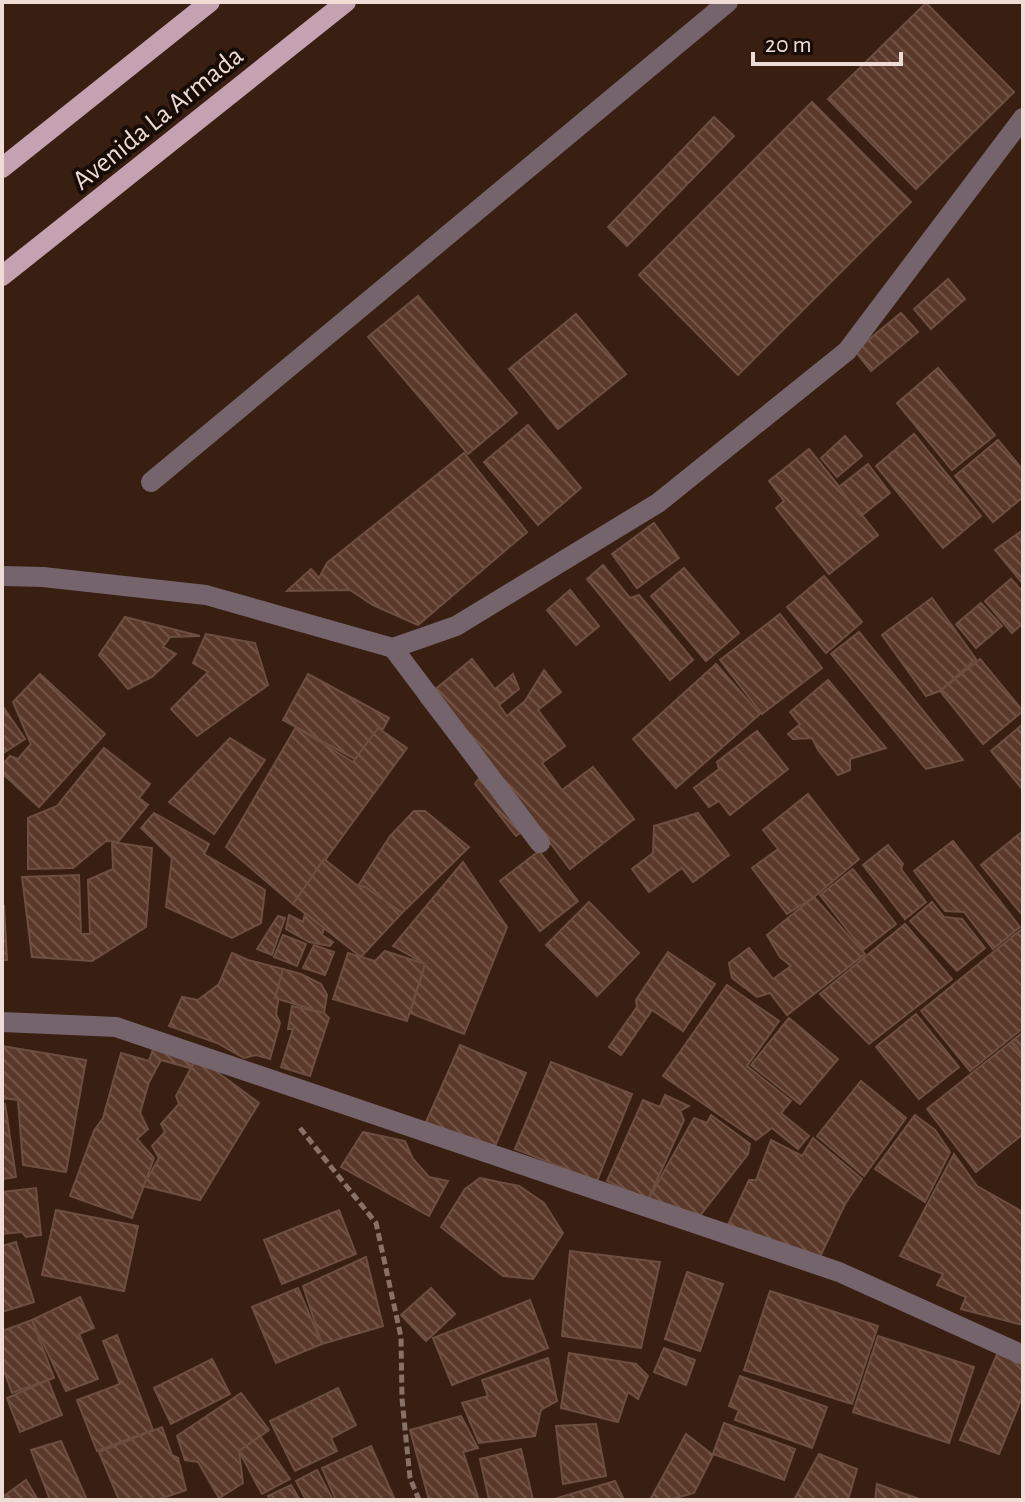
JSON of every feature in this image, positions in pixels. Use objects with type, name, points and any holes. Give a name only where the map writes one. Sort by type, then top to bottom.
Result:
[{"type":"main road","name":"Avenida La Armada","points":[[2,168],[210,2]]},
{"type":"main road","name":"Avenida La Armada","points":[[2,276],[346,2]]},
{"type":"street","points":[[151,482],[728,2]]},
{"type":"street","points":[[2,576],[43,577],[206,595],[393,648],[456,626],[658,503],[847,351],[1023,118]]},
{"type":"street","points":[[393,648],[540,843]]},
{"type":"street","points":[[2,1022],[116,1027],[839,1272],[1023,1355]]},
{"type":"path","points":[[297,1124],[376,1223],[401,1337],[402,1399],[410,1478],[419,1500]]},
{"type":"building","points":[[926,3],[1014,92],[916,189],[828,99]]},
{"type":"building","points":[[812,102],[911,202],[738,375],[639,275]]},
{"type":"building","points":[[714,117],[734,136],[627,246],[608,227]]},
{"type":"building","points":[[948,279],[965,299],[931,329],[914,309]]},
{"type":"building","points":[[418,296],[517,413],[468,454],[368,337]]},
{"type":"building","points":[[901,313],[918,332],[871,371],[855,351]]},
{"type":"building","points":[[576,314],[626,374],[558,429],[509,369]]},
{"type":"building","points":[[938,368],[995,435],[952,470],[897,403]]},
{"type":"building","points":[[528,425],[581,488],[538,525],[484,462]]},
{"type":"building","points":[[914,434],[981,516],[943,548],[876,466]]},
{"type":"building","points":[[845,436],[862,456],[837,477],[821,458]]},
{"type":"building","points":[[998,440],[1023,470],[1023,497],[993,522],[955,476]]},
{"type":"building","points":[[809,449],[878,535],[829,574],[776,508],[784,501],[769,481]]},
{"type":"building","points":[[464,453],[527,532],[418,625],[373,605],[350,590],[287,591],[311,569],[319,578],[327,563]]},
{"type":"building","points":[[868,464],[890,493],[861,516],[839,487]]},
{"type":"building","points":[[654,523],[679,558],[637,588],[612,554]]},
{"type":"building","points":[[1023,530],[1023,584],[995,550]]},
{"type":"building","points":[[603,565],[630,598],[639,595],[693,660],[670,680],[587,579]]},
{"type":"building","points":[[684,568],[739,633],[706,661],[651,596]]},
{"type":"building","points":[[824,576],[862,622],[826,653],[787,607]]},
{"type":"building","points":[[1011,579],[1023,592],[1023,623],[1012,633],[985,601]]},
{"type":"building","points":[[570,590],[599,626],[576,645],[547,610]]},
{"type":"building","points":[[932,598],[976,659],[940,691],[926,696],[882,635]]},
{"type":"building","points":[[981,603],[1002,626],[976,648],[956,624]]},
{"type":"building","points":[[780,614],[822,668],[762,714],[720,660]]},
{"type":"building","points":[[125,617],[200,636],[170,637],[163,647],[176,654],[152,677],[128,689],[99,655]]},
{"type":"building","points":[[859,632],[963,760],[926,769],[831,654]]},
{"type":"building","points":[[206,634],[255,643],[268,685],[197,736],[171,709],[208,672],[193,663]]},
{"type":"building","points":[[472,659],[495,689],[513,674],[519,689],[499,705],[507,716],[525,701],[544,670],[561,692],[538,710],[565,746],[542,763],[562,790],[593,767],[634,819],[570,869],[535,823],[516,836],[475,784],[481,776],[421,701]]},
{"type":"building","points":[[980,659],[1023,711],[983,744],[940,691]]},
{"type":"building","points":[[716,664],[760,714],[676,788],[633,739]]},
{"type":"building","points":[[40,674],[105,734],[39,807],[2,773],[2,765],[10,756],[18,759],[31,744],[13,702]]},
{"type":"building","points":[[308,674],[389,718],[364,764],[283,720]]},
{"type":"building","points":[[828,680],[886,748],[850,759],[850,770],[838,775],[812,738],[793,739],[788,734],[800,724],[790,712]]},
{"type":"building","points":[[2,705],[25,739],[2,754]]},
{"type":"building","points":[[1023,724],[1023,790],[991,751]]},
{"type":"building","points":[[296,727],[353,762],[378,728],[407,748],[293,904],[226,847]]},
{"type":"building","points":[[757,731],[788,769],[730,815],[719,801],[709,807],[694,788],[719,769],[717,762]]},
{"type":"building","points":[[230,738],[265,760],[214,834],[169,802]]},
{"type":"building","points":[[104,748],[150,784],[139,798],[148,805],[118,842],[106,841],[73,868],[28,869],[28,818],[57,806]]},
{"type":"building","points":[[808,794],[859,859],[814,897],[787,914],[752,868],[778,849],[763,830]]},
{"type":"building","points":[[414,811],[425,811],[469,847],[402,913],[365,887],[358,886],[390,836]]},
{"type":"building","points":[[154,813],[209,844],[204,854],[265,890],[261,923],[232,938],[166,907],[172,858],[141,828]]},
{"type":"building","points":[[698,813],[729,855],[693,882],[682,868],[649,892],[632,869],[653,853],[654,826]]},
{"type":"building","points":[[1023,831],[1023,916],[981,865]]},
{"type":"building","points":[[953,841],[1020,927],[993,949],[964,912],[945,911],[914,871]]},
{"type":"building","points":[[112,842],[152,848],[146,927],[92,961],[32,957],[22,877],[79,875],[81,934],[90,934],[88,880],[113,869]]},
{"type":"building","points":[[888,845],[903,864],[901,869],[926,902],[905,919],[863,865]]},
{"type":"building","points":[[539,851],[578,901],[540,931],[500,881]]},
{"type":"building","points":[[324,859],[358,886],[365,887],[402,913],[361,957],[293,904]]},
{"type":"building","points":[[463,862],[507,927],[464,1034],[410,1013],[425,964],[393,946]]},
{"type":"building","points":[[853,869],[896,924],[863,950],[820,895]]},
{"type":"building","points":[[814,897],[865,954],[787,1015],[770,993],[757,997],[732,978],[729,963],[749,948],[773,979],[791,966],[780,957],[767,935]]},
{"type":"building","points":[[589,902],[639,953],[597,996],[546,945]]},
{"type":"building","points":[[932,902],[944,917],[962,919],[985,948],[957,971],[910,921]]},
{"type":"building","points":[[4,906],[7,960],[2,960]]},
{"type":"building","points":[[305,913],[324,928],[322,935],[333,942],[330,946],[309,942],[286,929],[289,915],[303,922]]},
{"type":"building","points":[[278,916],[285,918],[272,955],[257,949]]},
{"type":"building","points":[[905,924],[952,979],[869,1044],[820,994]]},
{"type":"building","points":[[1023,928],[1023,1028],[970,1071],[921,1011]]},
{"type":"building","points":[[283,935],[306,944],[297,966],[274,957]]},
{"type":"building","points":[[314,945],[334,952],[325,975],[303,968]]},
{"type":"building","points":[[385,951],[425,964],[407,1021],[333,999],[348,953],[375,961]]},
{"type":"building","points":[[668,952],[715,984],[683,1031],[652,1010],[621,1055],[609,1047],[637,1007],[636,1000]]},
{"type":"building","points":[[232,953],[283,969],[276,1014],[280,1023],[270,1059],[256,1055],[244,1058],[217,1043],[169,1026],[182,997],[198,1000],[219,984]]},
{"type":"building","points":[[283,969],[321,984],[327,995],[324,1013],[275,998]]},
{"type":"building","points":[[727,985],[779,1021],[747,1066],[791,1101],[781,1113],[809,1136],[798,1149],[772,1128],[756,1140],[663,1076]]},
{"type":"building","points":[[292,1006],[324,1013],[329,1018],[310,1076],[281,1067],[293,1029],[288,1029]]},
{"type":"building","points":[[916,1014],[959,1067],[919,1099],[876,1047]]},
{"type":"building","points":[[789,1018],[838,1059],[800,1104],[751,1065]]},
{"type":"building","points":[[1023,1032],[1023,1055],[1012,1041]]},
{"type":"building","points":[[1011,1042],[1023,1057],[1023,1134],[976,1172],[927,1109]]},
{"type":"building","points":[[460,1045],[526,1073],[493,1151],[426,1122]]},
{"type":"building","points":[[2,1046],[86,1060],[66,1172],[23,1165],[18,1100],[2,1098]]},
{"type":"building","points":[[154,1046],[197,1057],[190,1068],[161,1060],[149,1082],[140,1113],[148,1129],[137,1139],[154,1158],[132,1218],[70,1196],[94,1131],[103,1118],[121,1053],[149,1061]]},
{"type":"building","points":[[197,1057],[259,1103],[200,1200],[143,1186],[159,1158],[152,1146],[165,1132],[161,1124],[179,1104],[176,1096]]},
{"type":"building","points":[[551,1062],[632,1094],[597,1181],[515,1149]]},
{"type":"building","points":[[861,1081],[906,1118],[864,1176],[817,1136]]},
{"type":"building","points":[[665,1095],[689,1106],[680,1111],[684,1120],[648,1200],[607,1181],[643,1100],[660,1107]]},
{"type":"building","points":[[5,1104],[16,1177],[2,1179],[2,1105]]},
{"type":"building","points":[[711,1115],[750,1144],[748,1154],[698,1218],[648,1200],[694,1118],[707,1123]]},
{"type":"building","points":[[915,1115],[935,1130],[950,1152],[925,1202],[875,1169]]},
{"type":"building","points":[[363,1132],[405,1141],[413,1159],[429,1177],[448,1181],[429,1216],[341,1167]]},
{"type":"building","points":[[813,1138],[862,1179],[845,1204],[818,1261],[726,1229],[749,1180],[756,1180],[771,1140],[802,1156]]},
{"type":"building","points":[[954,1154],[977,1186],[1023,1212],[1023,1325],[961,1309],[966,1297],[937,1285],[943,1274],[900,1256]]},
{"type":"building","points":[[480,1178],[519,1186],[544,1203],[563,1233],[533,1279],[503,1276],[441,1227],[465,1189]]},
{"type":"building","points":[[36,1188],[41,1235],[26,1237],[22,1232],[2,1234],[2,1192]]},
{"type":"building","points":[[56,1210],[138,1226],[124,1291],[42,1275]]},
{"type":"building","points":[[339,1210],[356,1254],[282,1284],[264,1240]]},
{"type":"building","points":[[16,1242],[34,1302],[2,1312],[2,1246]]},
{"type":"building","points":[[570,1251],[660,1262],[641,1348],[562,1336]]},
{"type":"building","points":[[366,1257],[383,1326],[322,1344],[303,1286]]},
{"type":"building","points":[[687,1272],[723,1284],[700,1351],[665,1339]]},
{"type":"building","points":[[298,1288],[322,1344],[276,1363],[252,1307]]},
{"type":"building","points":[[431,1288],[455,1314],[426,1341],[401,1315]]},
{"type":"building","points":[[770,1291],[878,1326],[852,1404],[744,1370]]},
{"type":"building","points":[[80,1297],[94,1328],[79,1334],[98,1379],[66,1391],[32,1320]]},
{"type":"building","points":[[530,1300],[548,1348],[452,1385],[433,1338]]},
{"type":"building","points":[[32,1320],[54,1378],[12,1393],[2,1365],[2,1331]]},
{"type":"building","points":[[117,1335],[153,1430],[97,1451],[77,1400],[120,1384],[103,1341]]},
{"type":"building","points":[[878,1336],[974,1367],[949,1443],[853,1412]]},
{"type":"building","points":[[664,1348],[695,1360],[686,1385],[654,1372]]},
{"type":"building","points":[[998,1352],[1023,1364],[1023,1395],[999,1454],[960,1440]]},
{"type":"building","points":[[569,1353],[636,1364],[648,1376],[638,1399],[628,1392],[618,1422],[561,1408]]},
{"type":"building","points":[[548,1358],[557,1401],[541,1410],[535,1436],[479,1443],[462,1403],[488,1396],[482,1380]]},
{"type":"building","points":[[212,1359],[230,1394],[171,1424],[154,1388]]},
{"type":"building","points":[[740,1376],[827,1407],[812,1448],[735,1420],[739,1410],[729,1406]]},
{"type":"building","points":[[48,1380],[62,1415],[20,1432],[7,1398]]},
{"type":"building","points":[[338,1388],[356,1425],[331,1438],[337,1451],[295,1471],[270,1421]]},
{"type":"building","points":[[241,1393],[269,1430],[239,1451],[243,1483],[219,1498],[198,1462],[185,1460],[177,1436]]},
{"type":"building","points":[[461,1416],[478,1448],[463,1452],[479,1500],[429,1500],[410,1430]]},
{"type":"building","points":[[724,1423],[795,1449],[784,1480],[713,1454]]},
{"type":"building","points":[[596,1424],[606,1476],[563,1484],[556,1426]]},
{"type":"building","points":[[162,1427],[172,1455],[178,1458],[186,1490],[157,1500],[119,1500],[99,1452]]},
{"type":"building","points":[[686,1434],[713,1455],[694,1493],[669,1500],[650,1500]]},
{"type":"building","points":[[260,1436],[290,1479],[262,1494],[239,1451]]},
{"type":"building","points":[[61,1441],[87,1500],[50,1500],[31,1450]]},
{"type":"building","points":[[371,1446],[395,1500],[336,1500],[322,1468]]},
{"type":"building","points":[[521,1449],[533,1500],[489,1500],[480,1459]]},
{"type":"building","points":[[819,1454],[857,1469],[848,1500],[794,1500]]},
{"type":"building","points":[[317,1470],[333,1500],[306,1500],[296,1481]]},
{"type":"building","points":[[26,1480],[38,1500],[10,1500],[4,1496]]},
{"type":"building","points":[[615,1481],[624,1500],[557,1498]]},
{"type":"building","points":[[877,1484],[922,1500],[875,1500]]},
{"type":"building","points":[[291,1485],[300,1500],[270,1500],[268,1496]]}]
